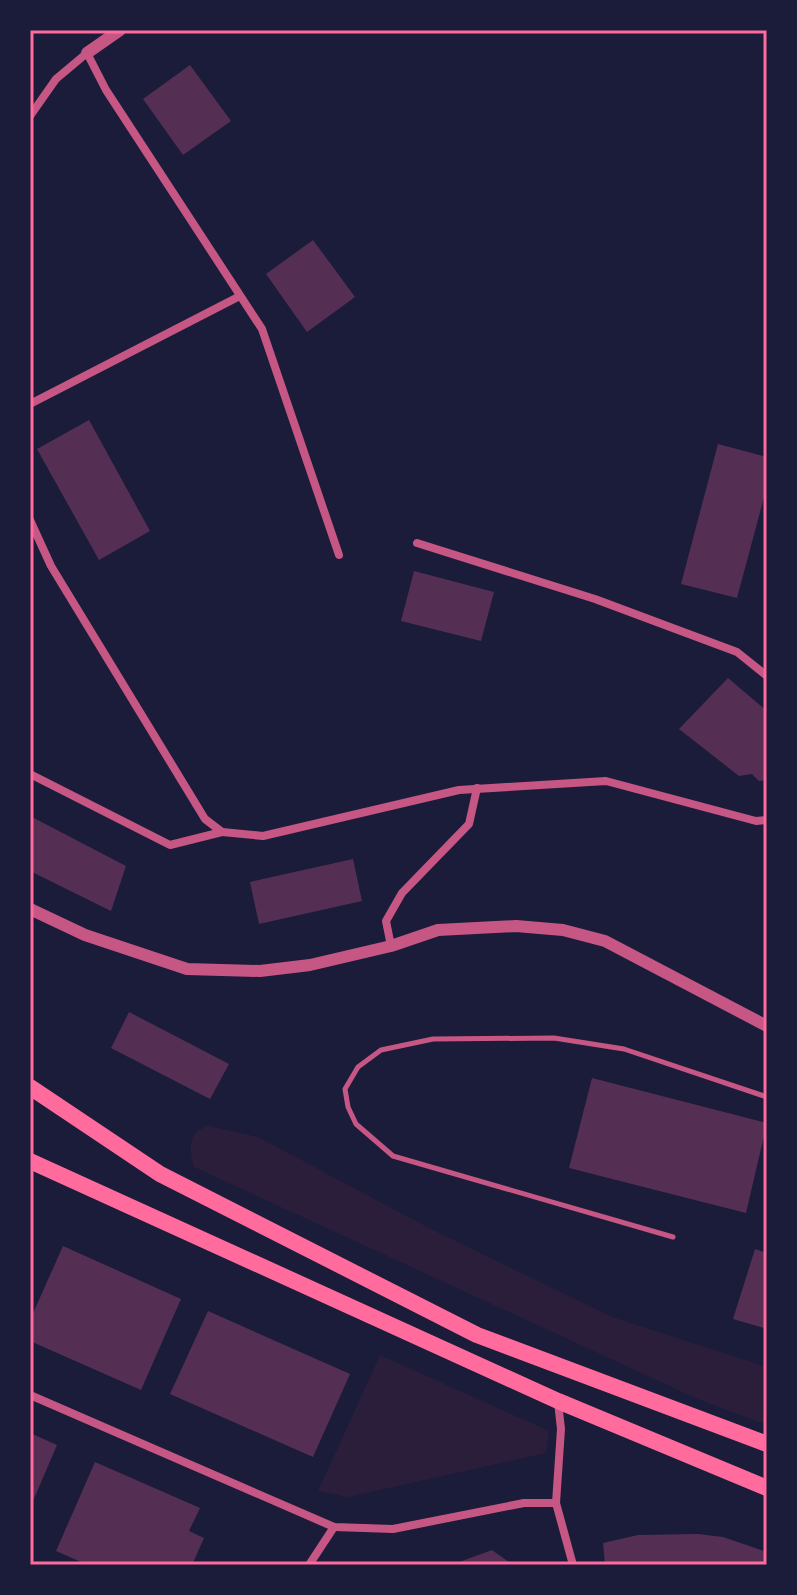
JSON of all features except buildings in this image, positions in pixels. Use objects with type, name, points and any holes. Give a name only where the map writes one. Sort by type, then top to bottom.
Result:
[{"type":"highway","points":[[30,1087],[160,1174],[477,1335],[767,1444]]},
{"type":"highway","points":[[30,1161],[558,1401],[767,1488]]},
{"type":"street","points":[[30,116],[56,79],[120,30]]},
{"type":"street","points":[[87,53],[106,90],[238,297],[262,329],[339,555]]},
{"type":"street","points":[[30,404],[238,297]]},
{"type":"street","points":[[30,520],[51,566],[205,819],[222,832]]},
{"type":"street","points":[[417,543],[595,599],[722,646],[737,652],[767,676]]},
{"type":"street","points":[[30,774],[170,845],[222,832],[263,836],[477,788],[606,781],[756,821],[767,820]]},
{"type":"street","points":[[391,946],[386,921],[402,893],[469,824],[477,788]]},
{"type":"street","points":[[30,909],[85,935],[187,969],[260,971],[310,965],[391,946],[438,930],[516,926],[563,930],[605,941],[767,1026]]},
{"type":"street","points":[[30,1395],[334,1527],[393,1529],[524,1503],[556,1503]]},
{"type":"street","points":[[558,1401],[561,1429],[556,1503],[573,1565]]},
{"type":"street","points":[[309,1565],[334,1527]]},
{"type":"lane","points":[[673,1237],[393,1156],[356,1124],[348,1107],[345,1089],[358,1067],[381,1050],[433,1039],[554,1038],[624,1049],[767,1097]]},
{"type":"shaded area","points":[[209,1126],[258,1137],[431,1229],[612,1317],[767,1367],[767,1425],[700,1400],[194,1167],[191,1154],[193,1136]]},
{"type":"shaded area","points":[[380,1355],[549,1431],[546,1453],[348,1497],[318,1491]]}]
